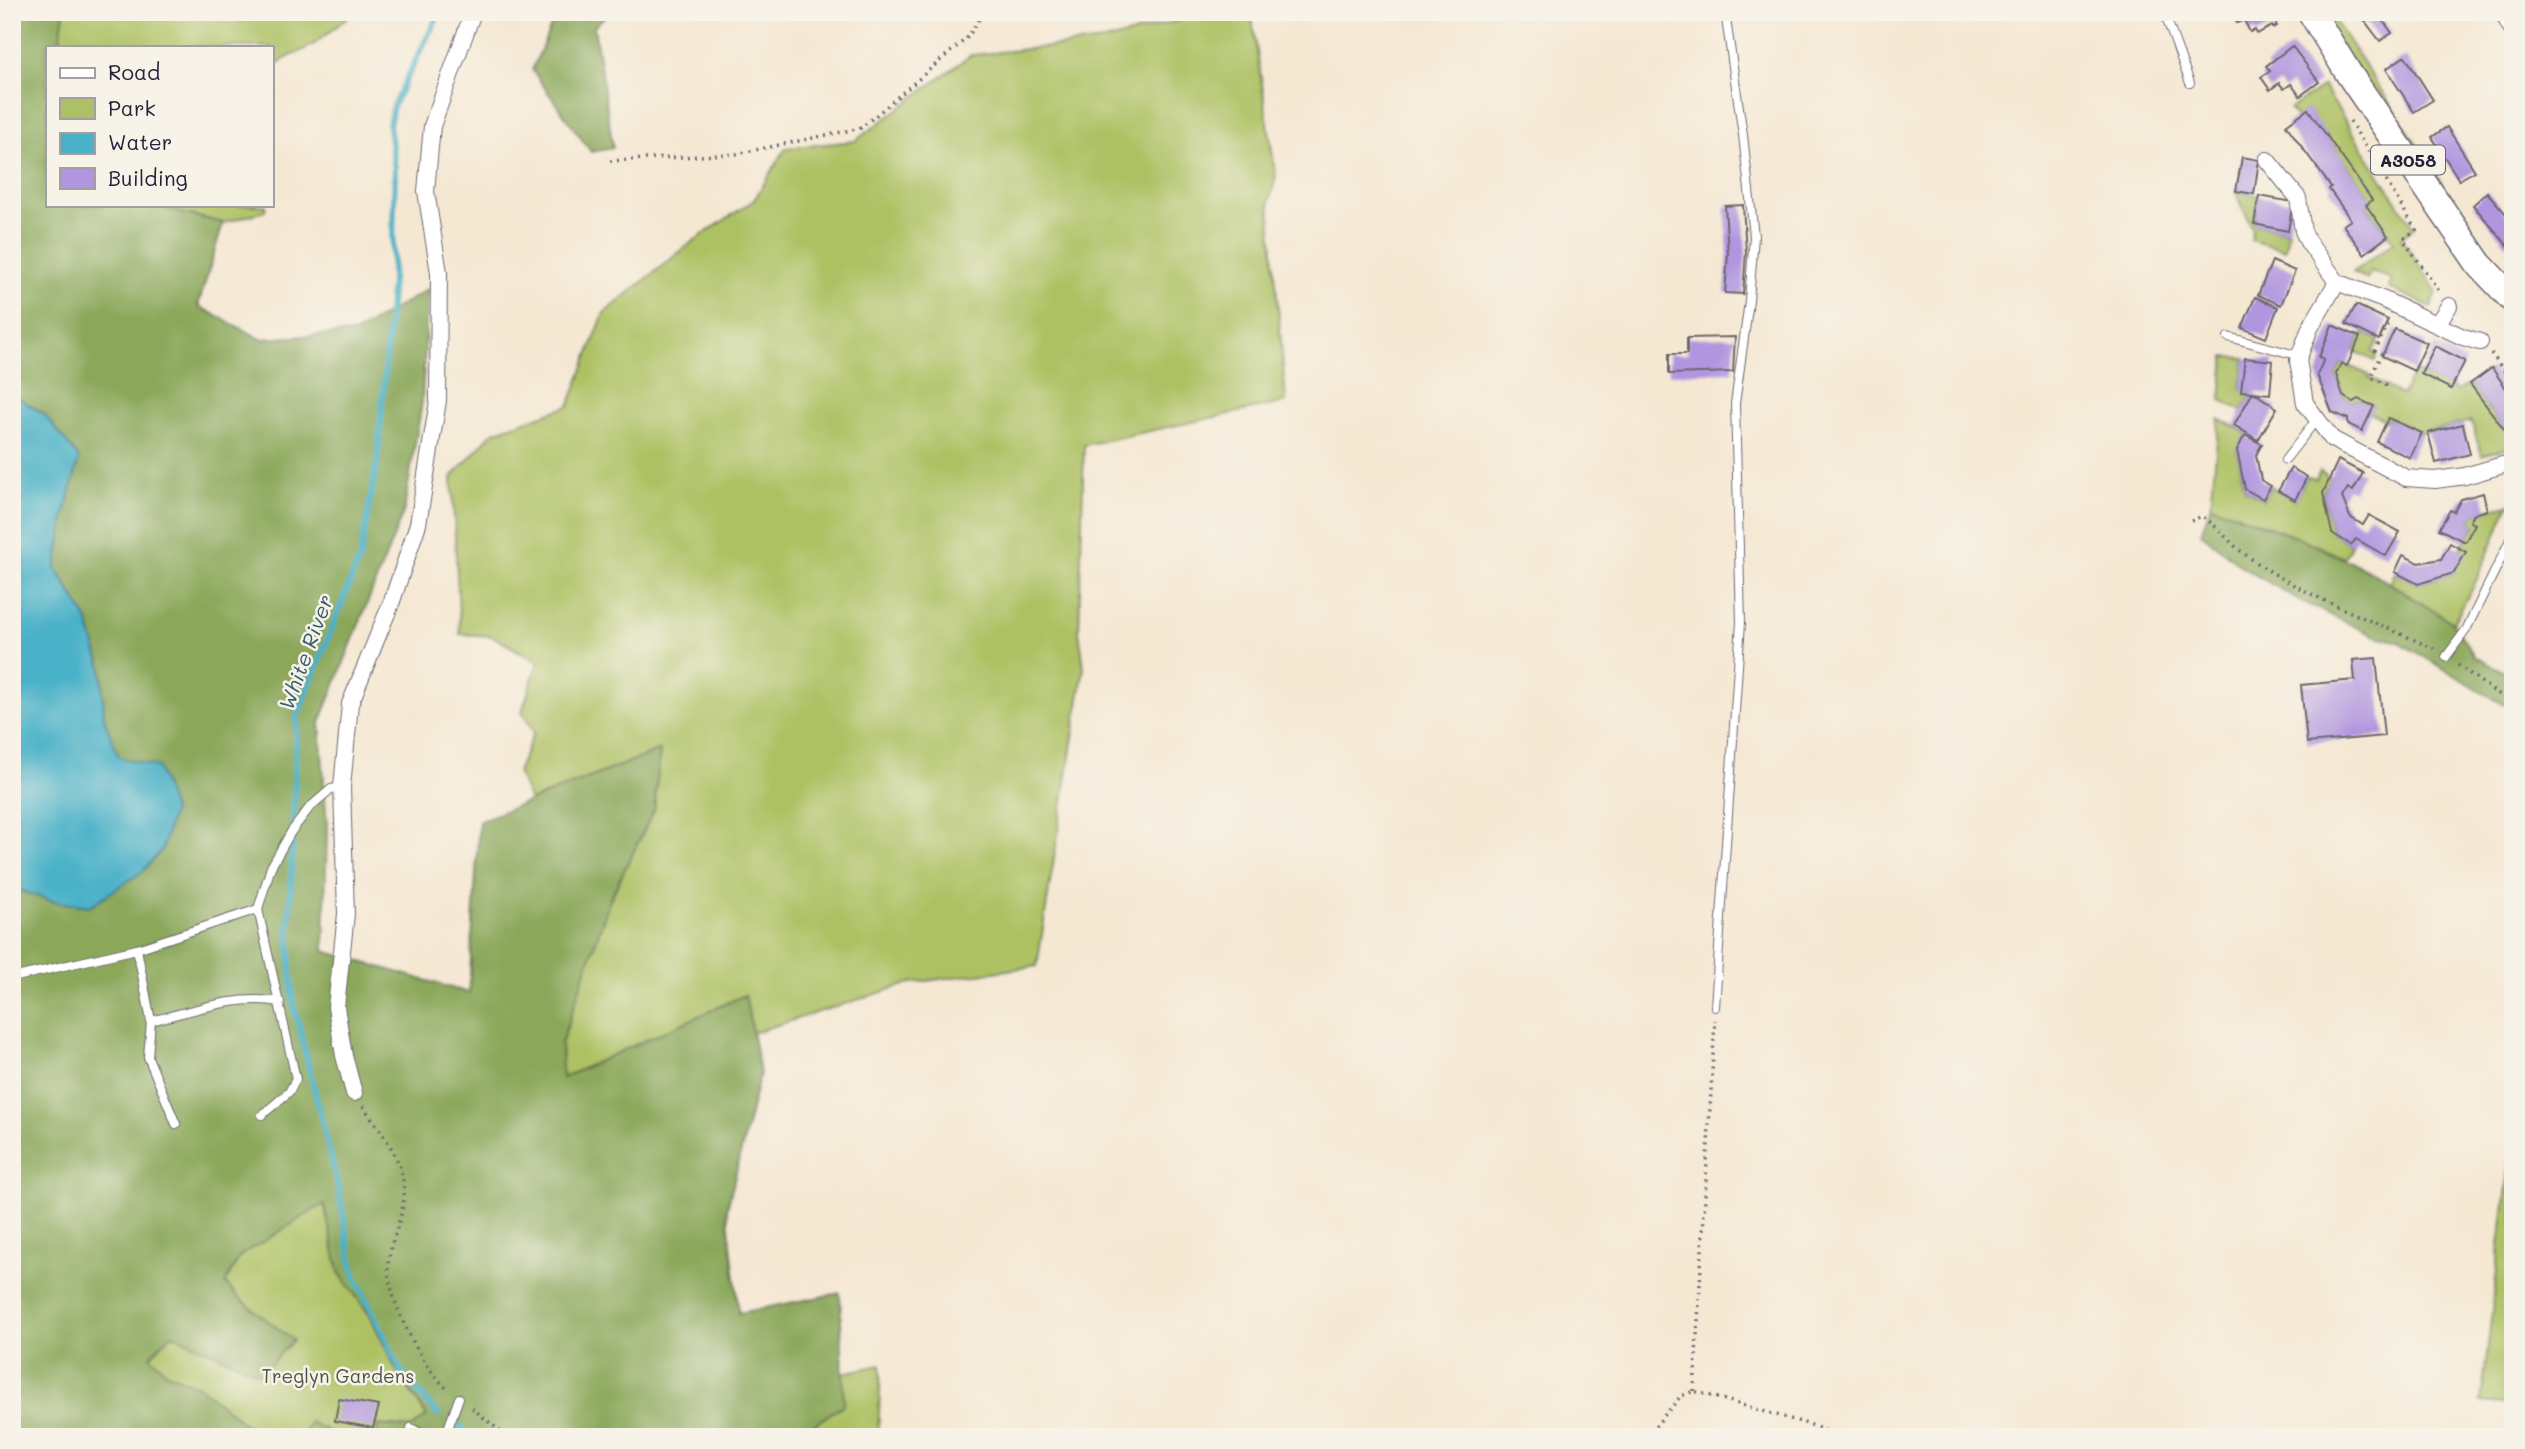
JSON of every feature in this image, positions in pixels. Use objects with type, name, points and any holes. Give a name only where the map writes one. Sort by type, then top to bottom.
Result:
[{"type":"main road","name":"A3058","points":[[2311,12],[2349,74],[2479,264],[2513,300]]},
{"type":"street","points":[[354,1093],[344,1056],[336,1007],[346,914],[342,787],[350,704],[392,601],[418,524],[438,401],[439,272],[426,191],[432,126],[473,12]]},
{"type":"street","points":[[2502,12],[2513,31]]},
{"type":"street","points":[[2267,160],[2298,198],[2302,231],[2337,282],[2480,342]]},
{"type":"street","points":[[2337,282],[2310,327],[2298,360],[2305,403],[2332,439],[2406,478],[2435,480],[2513,462]]},
{"type":"street","points":[[2437,324],[2449,306]]},
{"type":"lane","points":[[1715,1007],[1741,622],[1735,404],[1749,301],[1754,236],[1725,12]]},
{"type":"lane","points":[[2164,12],[2190,83]]},
{"type":"lane","points":[[2228,337],[2300,356]]},
{"type":"lane","points":[[2285,460],[2317,419]]},
{"type":"lane","points":[[2446,657],[2466,630],[2513,534]]},
{"type":"lane","points":[[262,1115],[289,1092],[296,1079],[258,909],[271,867],[291,832],[310,807],[331,789],[342,787]]},
{"type":"lane","points":[[12,978],[137,949],[258,909]]},
{"type":"lane","points":[[137,949],[151,1021],[148,1057],[176,1124]]},
{"type":"lane","points":[[151,1021],[237,1001],[263,999],[280,1002]]},
{"type":"lane","points":[[411,1428],[426,1436],[446,1434],[459,1398]]},
{"type":"path","points":[[610,161],[737,154],[860,128],[968,37],[983,12]]},
{"type":"path","points":[[2343,110],[2416,230],[2403,239],[2449,306]]},
{"type":"path","points":[[2387,385],[2371,377],[2381,354],[2375,351],[2390,319]]},
{"type":"path","points":[[2503,369],[2513,363]]},
{"type":"path","points":[[2191,521],[2202,516],[2217,526],[2245,555],[2290,582],[2343,610],[2392,629],[2446,657],[2496,693],[2513,700]]},
{"type":"path","points":[[1694,1391],[1715,1007]]},
{"type":"path","points":[[354,1093],[397,1155],[404,1193],[388,1266],[396,1302],[423,1362],[438,1382],[506,1437]]},
{"type":"path","points":[[1646,1437],[1681,1396],[1694,1391],[1811,1425],[1842,1437]]},
{"type":"green space","points":[[12,12],[64,12],[59,46],[46,46],[46,206],[154,206],[223,223],[198,306],[261,339],[355,333],[428,289],[422,402],[404,510],[320,723],[327,828],[324,951],[469,993],[479,821],[660,750],[654,810],[610,899],[561,1044],[562,1078],[745,995],[760,1073],[727,1209],[739,1313],[840,1293],[844,1404],[796,1437],[377,1437],[377,1425],[411,1428],[427,1416],[395,1368],[371,1317],[339,1272],[324,1204],[240,1256],[225,1283],[239,1298],[293,1340],[261,1374],[172,1334],[150,1356],[167,1373],[200,1387],[249,1428],[271,1437],[12,1437],[12,888],[56,902],[158,767],[119,758],[104,719],[102,669],[87,619],[56,568],[64,518],[44,414],[12,394]]},
{"type":"green space","points":[[64,12],[349,12],[347,18],[313,45],[273,65],[273,46],[59,46]]},
{"type":"green space","points":[[557,12],[609,12],[594,27],[613,148],[591,152],[532,70]]},
{"type":"green space","points":[[1209,12],[1251,12],[1276,177],[1269,202],[1286,402],[1084,445],[1079,632],[1084,667],[1037,966],[911,983],[752,1033],[745,995],[562,1079],[561,1044],[610,899],[654,810],[660,750],[530,801],[517,772],[534,733],[522,712],[538,662],[492,636],[460,634],[452,477],[493,432],[569,406],[604,313],[692,242],[754,200],[786,148],[855,141],[971,55],[1105,41]]},
{"type":"green space","points":[[2318,12],[2329,12],[2429,162],[2498,276]]},
{"type":"green space","points":[[2323,86],[2414,228],[2401,238],[2437,292],[2431,307],[2389,288],[2392,279],[2371,271],[2367,279],[2353,272],[2394,242],[2366,205],[2372,200],[2308,110],[2296,118],[2290,109]]},
{"type":"green space","points":[[2236,191],[2259,196],[2254,224],[2288,231],[2285,250],[2251,240],[2253,231]]},
{"type":"green space","points":[[154,206],[266,206],[265,211],[223,223]]},
{"type":"green space","points":[[2364,333],[2379,340],[2372,352],[2377,356],[2375,361],[2354,351]]},
{"type":"green space","points":[[2225,357],[2245,358],[2241,390],[2253,392],[2242,411],[2221,400]]},
{"type":"green space","points":[[2341,363],[2370,375],[2369,378],[2402,395],[2414,371],[2457,391],[2470,384],[2509,436],[2513,434],[2513,446],[2482,455],[2471,421],[2422,433],[2370,413],[2373,405],[2358,399],[2353,402],[2343,396],[2336,374]]},
{"type":"green space","points":[[2219,419],[2247,433],[2237,450],[2245,489],[2263,499],[2271,486],[2294,500],[2307,477],[2316,479],[2320,471],[2331,478],[2323,493],[2332,533],[2351,545],[2344,558],[2211,505]]},
{"type":"green space","points":[[2509,504],[2476,581],[2453,623],[2390,583],[2395,572],[2418,584],[2454,573],[2460,549],[2475,525],[2470,522],[2474,514]]},
{"type":"green space","points":[[2211,505],[2306,541],[2366,569],[2453,623],[2475,657],[2513,676],[2513,710],[2399,642],[2373,635],[2301,601],[2245,569],[2201,533]]},
{"type":"green space","points":[[2513,1137],[2513,1405],[2481,1402]]},
{"type":"green space","name":"Treglyn Gardens","points":[[325,1203],[339,1272],[371,1317],[395,1368],[427,1417],[411,1428],[378,1425],[377,1437],[340,1437],[310,1423],[303,1437],[271,1437],[249,1428],[200,1387],[167,1373],[150,1356],[171,1334],[262,1374],[239,1298],[225,1283],[240,1256]]},
{"type":"green space","points":[[881,1365],[878,1437],[796,1437],[844,1404],[843,1373]]},
{"type":"green space","points":[[309,1422],[340,1437],[303,1437]]},
{"type":"water","points":[[12,394],[44,414],[79,458],[64,518],[56,568],[87,619],[102,669],[104,719],[119,757],[158,767],[173,810],[162,850],[142,872],[90,906],[56,902],[12,888]]},
{"type":"building","points":[[2231,12],[2270,12],[2277,26],[2257,34],[2255,30],[2250,32],[2244,20],[2237,23]]},
{"type":"building","points":[[2358,12],[2377,12],[2392,33],[2380,41]]},
{"type":"building","points":[[2292,46],[2319,82],[2300,96],[2291,84],[2284,89],[2279,83],[2270,90],[2261,77],[2270,71],[2266,66]]},
{"type":"building","points":[[2405,56],[2433,100],[2414,112],[2386,69]]},
{"type":"building","points":[[2308,109],[2372,200],[2366,205],[2388,236],[2364,254],[2343,225],[2351,220],[2329,189],[2331,187],[2286,125]]},
{"type":"building","points":[[2447,127],[2475,171],[2459,180],[2432,137]]},
{"type":"building","points":[[2242,157],[2259,160],[2254,194],[2236,191]]},
{"type":"building","points":[[2487,192],[2513,222],[2513,240],[2507,245],[2473,205]]},
{"type":"building","points":[[2259,196],[2293,202],[2288,231],[2254,224]]},
{"type":"building","points":[[1743,205],[1746,252],[1743,294],[1725,293],[1728,253],[1725,206]]},
{"type":"building","points":[[2272,261],[2295,271],[2281,305],[2258,295]]},
{"type":"building","points":[[2255,297],[2278,307],[2266,338],[2242,328]]},
{"type":"building","points":[[2356,305],[2388,320],[2379,340],[2346,324]]},
{"type":"building","points":[[2332,325],[2360,337],[2347,366],[2341,363],[2336,374],[2343,396],[2353,402],[2358,399],[2374,406],[2362,431],[2348,424],[2348,419],[2332,412],[2317,375],[2324,359],[2319,357]]},
{"type":"building","points":[[2395,329],[2427,343],[2414,371],[2382,356]]},
{"type":"building","points":[[1735,337],[1733,372],[1669,374],[1669,354],[1687,354],[1687,338]]},
{"type":"building","points":[[2435,346],[2465,361],[2451,389],[2421,374]]},
{"type":"building","points":[[2245,358],[2273,361],[2270,394],[2241,391]]},
{"type":"building","points":[[2492,368],[2510,394],[2513,392],[2513,434],[2509,436],[2470,384]]},
{"type":"building","points":[[2253,392],[2277,408],[2258,440],[2234,425]]},
{"type":"building","points":[[2388,418],[2422,433],[2410,458],[2377,442]]},
{"type":"building","points":[[2463,424],[2470,454],[2436,463],[2428,433]]},
{"type":"building","points":[[2245,435],[2262,444],[2256,455],[2261,480],[2271,486],[2263,499],[2245,489],[2237,450]]},
{"type":"building","points":[[2338,460],[2363,473],[2353,491],[2348,488],[2342,497],[2350,517],[2363,525],[2369,515],[2400,532],[2386,556],[2356,539],[2351,545],[2332,533],[2323,493]]},
{"type":"building","points":[[2291,468],[2307,477],[2295,500],[2278,491]]},
{"type":"building","points":[[2483,493],[2487,510],[2474,514],[2470,522],[2475,524],[2465,542],[2439,529],[2450,510],[2454,512],[2461,499]]},
{"type":"building","points":[[2450,543],[2466,552],[2454,573],[2418,584],[2395,572],[2403,555],[2419,563],[2441,559]]},
{"type":"building","points":[[2376,658],[2384,736],[2307,743],[2301,685],[2355,680],[2353,660]]},
{"type":"building","points":[[339,1399],[379,1406],[373,1428],[335,1421]]},
{"type":"waterway","name":"White River","points":[[438,1415],[400,1370],[353,1271],[339,1191],[293,1002],[289,935],[297,717],[360,557],[378,457],[392,279],[395,169],[389,125],[393,106],[440,12]]},
{"type":"waterway","name":"White River","points":[[460,1426],[470,1437]]}]
